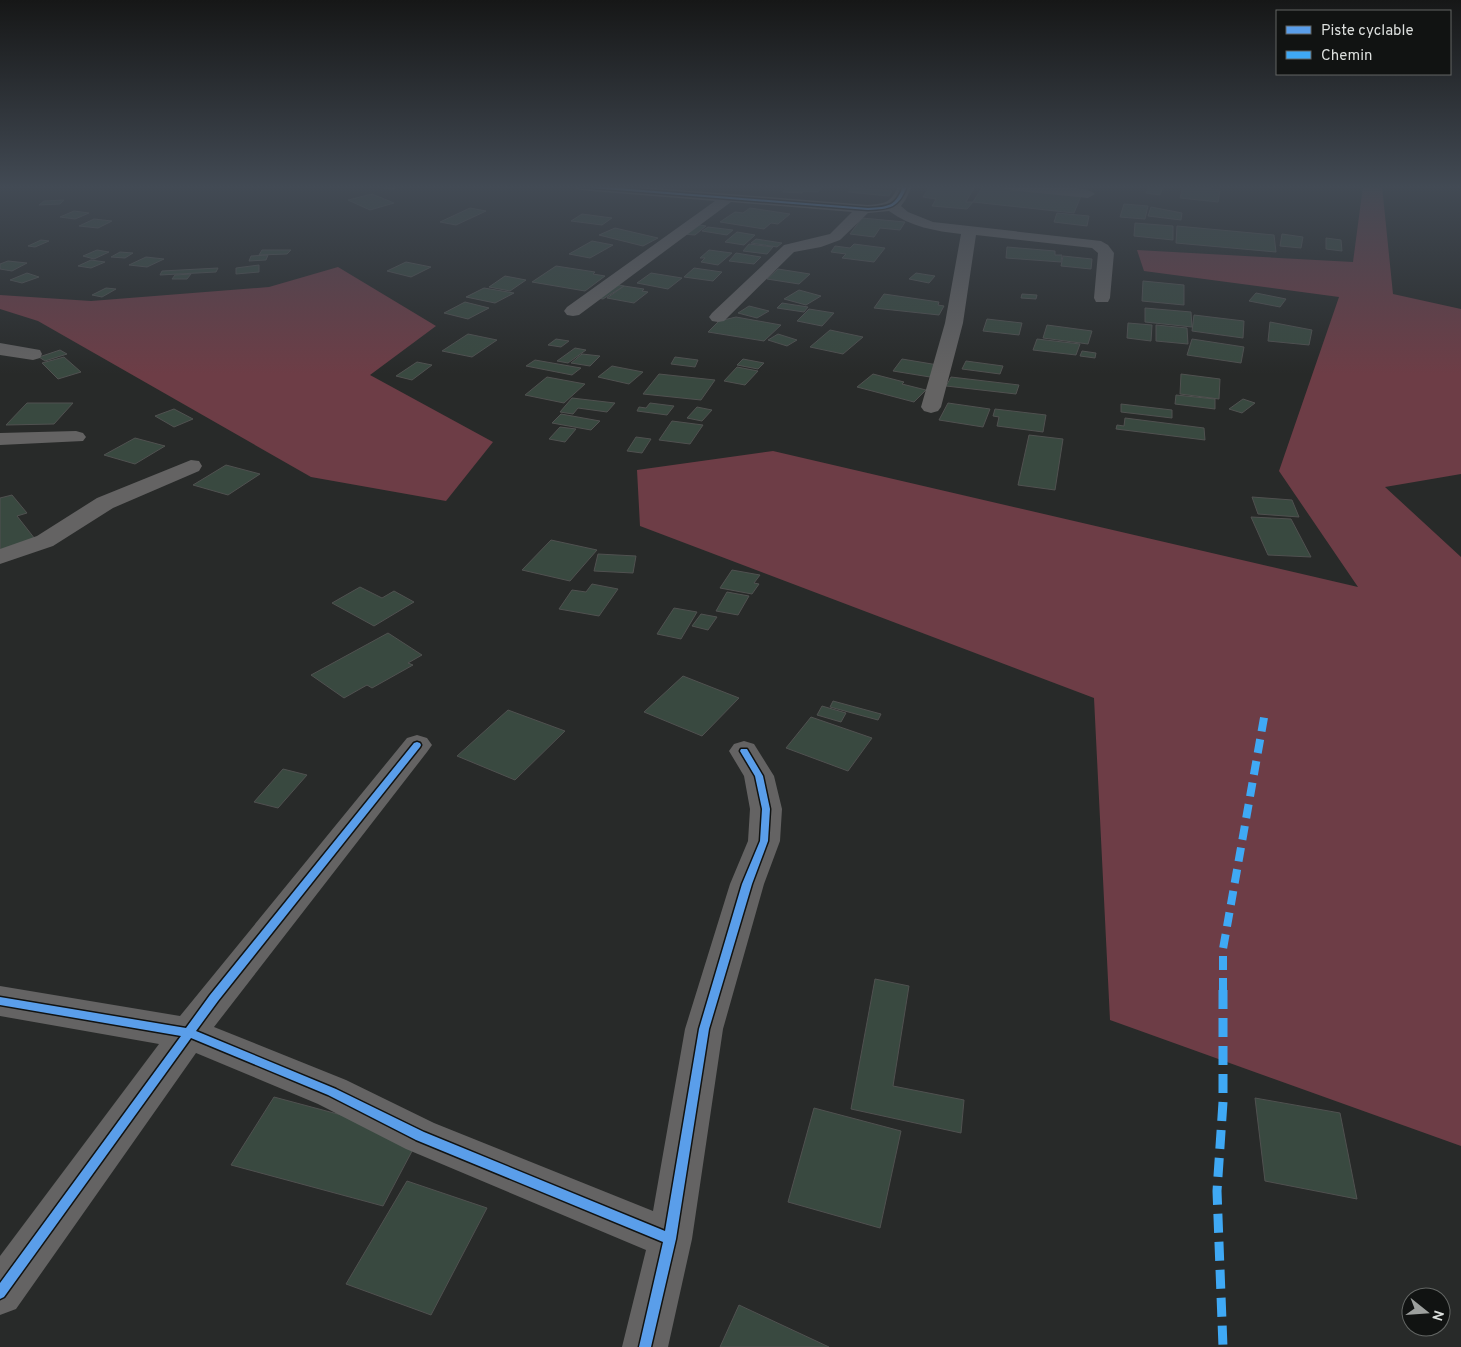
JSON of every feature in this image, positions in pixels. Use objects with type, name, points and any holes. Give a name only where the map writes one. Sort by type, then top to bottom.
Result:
[{"type":"street","points":[[573,310],[658,249]]},
{"type":"street","points":[[718,317],[788,249]]},
{"type":"street","points":[[931,407],[954,323],[966,249]]},
{"type":"street","points":[[1102,298],[1106,253],[1104,249]]},
{"type":"street","points":[[0,349],[32,354]]},
{"type":"street","points":[[0,439],[76,437]]},
{"type":"street","points":[[0,557],[45,542],[105,503],[191,466]]},
{"type":"street","points":[[0,1293],[214,998],[416,745]]},
{"type":"street","points":[[645,1347],[670,1239],[704,1029],[747,884],[764,841],[766,809],[759,776],[744,751]]},
{"type":"street","points":[[0,1001],[189,1033],[332,1092],[420,1136],[670,1239]]},
{"type":"shaded area","points":[[1355,249],[1388,249],[1393,294],[1461,309],[1461,474],[1385,487],[1461,557],[1461,1146],[1110,1020],[1094,698],[640,526],[637,470],[773,451],[1358,587],[1279,471],[1339,297],[1144,271],[1137,250],[1353,262]]},
{"type":"shaded area","points":[[338,267],[436,326],[370,375],[493,442],[446,501],[311,477],[38,321],[0,309],[0,295],[91,301],[269,287]]},
{"type":"building","points":[[578,249],[606,249],[590,258],[569,254]]},
{"type":"building","points":[[745,249],[771,249],[767,254],[743,251]]},
{"type":"building","points":[[833,249],[884,249],[874,262],[842,258],[846,254],[831,252]]},
{"type":"building","points":[[1007,249],[1055,251],[1055,255],[1062,255],[1061,262],[1006,258]]},
{"type":"building","points":[[1241,249],[1276,249],[1276,252]]},
{"type":"building","points":[[1326,249],[1342,249],[1342,251]]},
{"type":"building","points":[[97,250],[109,252],[94,259],[83,256]]},
{"type":"building","points":[[262,250],[291,250],[287,254],[259,255]]},
{"type":"building","points":[[709,250],[732,253],[718,265],[701,262],[705,258],[700,258]]},
{"type":"building","points":[[120,252],[133,253],[125,258],[111,257]]},
{"type":"building","points":[[736,253],[761,257],[754,264],[729,261]]},
{"type":"building","points":[[268,255],[266,260],[249,261],[251,256]]},
{"type":"building","points":[[1063,256],[1092,259],[1091,269],[1061,266]]},
{"type":"building","points":[[146,257],[164,259],[147,267],[129,265]]},
{"type":"building","points":[[91,260],[105,262],[91,268],[78,266]]},
{"type":"building","points":[[8,261],[27,263],[12,271],[0,269],[0,264]]},
{"type":"building","points":[[406,262],[431,267],[411,277],[387,271]]},
{"type":"building","points":[[259,265],[259,272],[236,274],[236,268]]},
{"type":"building","points":[[556,266],[595,272],[593,274],[605,276],[585,291],[532,282]]},
{"type":"building","points":[[218,268],[216,272],[160,275],[162,271]]},
{"type":"building","points":[[694,268],[722,272],[713,281],[684,277]]},
{"type":"building","points":[[778,269],[810,274],[799,284],[767,279]]},
{"type":"building","points":[[27,273],[39,277],[22,283],[10,280]]},
{"type":"building","points":[[651,273],[682,278],[668,289],[637,283]]},
{"type":"building","points":[[916,273],[935,276],[929,283],[909,279]]},
{"type":"building","points":[[191,274],[187,279],[172,279],[175,275]]},
{"type":"building","points":[[505,276],[526,280],[510,291],[489,287]]},
{"type":"building","points":[[1143,281],[1184,285],[1184,305],[1142,301]]},
{"type":"building","points":[[615,284],[624,286],[603,299],[594,297]]},
{"type":"building","points":[[624,286],[644,289],[642,291],[648,292],[634,303],[607,298]]},
{"type":"building","points":[[106,288],[116,289],[102,297],[92,295]]},
{"type":"building","points":[[484,288],[514,293],[495,303],[466,297]]},
{"type":"building","points":[[799,290],[821,296],[806,305],[784,299]]},
{"type":"building","points":[[1256,293],[1286,299],[1280,307],[1249,301]]},
{"type":"building","points":[[884,294],[939,302],[938,305],[944,306],[939,315],[874,308]]},
{"type":"building","points":[[1022,294],[1037,295],[1036,299],[1021,298]]},
{"type":"building","points":[[465,302],[489,308],[468,319],[444,313]]},
{"type":"building","points":[[782,303],[808,307],[804,312],[777,308]]},
{"type":"building","points":[[749,306],[769,311],[757,318],[738,313]]},
{"type":"building","points":[[1145,308],[1191,312],[1192,327],[1145,322]]},
{"type":"building","points":[[809,309],[834,313],[822,326],[797,321]]},
{"type":"building","points":[[1194,315],[1244,321],[1243,338],[1192,331]]},
{"type":"building","points":[[736,317],[781,325],[764,341],[708,332],[719,321]]},
{"type":"building","points":[[987,319],[1022,323],[1019,335],[983,331]]},
{"type":"building","points":[[1270,322],[1312,330],[1309,345],[1268,341]]},
{"type":"building","points":[[1128,323],[1152,325],[1151,341],[1127,338]]},
{"type":"building","points":[[1047,325],[1092,331],[1088,344],[1043,338]]},
{"type":"building","points":[[1156,325],[1187,328],[1188,344],[1156,341]]},
{"type":"building","points":[[830,330],[863,337],[843,354],[810,347]]},
{"type":"building","points":[[468,334],[497,340],[472,357],[442,351]]},
{"type":"building","points":[[778,334],[797,340],[787,346],[768,340]]},
{"type":"building","points":[[556,339],[569,341],[561,347],[548,345]]},
{"type":"building","points":[[1037,339],[1080,344],[1076,355],[1033,350]]},
{"type":"building","points":[[1192,339],[1244,347],[1241,363],[1187,355]]},
{"type":"building","points":[[575,348],[586,350],[568,363],[557,361]]},
{"type":"building","points":[[60,350],[67,354],[45,361],[39,357]]},
{"type":"building","points":[[1082,351],[1096,353],[1095,358],[1080,356]]},
{"type":"building","points":[[582,354],[600,356],[590,366],[571,363]]},
{"type":"building","points":[[64,357],[81,372],[58,379],[42,363]]},
{"type":"building","points":[[675,357],[698,360],[695,367],[671,364]]},
{"type":"building","points":[[743,359],[764,363],[758,369],[737,365]]},
{"type":"building","points":[[902,359],[938,365],[930,377],[893,371]]},
{"type":"building","points":[[535,360],[581,368],[572,375],[526,366]]},
{"type":"building","points":[[966,361],[1003,366],[1000,374],[962,369]]},
{"type":"building","points":[[417,362],[432,365],[412,380],[396,376]]},
{"type":"building","points":[[612,366],[643,372],[629,384],[598,377]]},
{"type":"building","points":[[737,367],[758,371],[745,385],[724,381]]},
{"type":"building","points":[[659,374],[715,380],[701,400],[643,394]]},
{"type":"building","points":[[873,374],[926,390],[914,402],[857,387]]},
{"type":"building","points":[[1181,374],[1220,379],[1219,399],[1180,394]]},
{"type":"building","points":[[547,377],[585,384],[564,403],[525,395]]},
{"type":"building","points":[[951,377],[1019,385],[1016,394],[946,386]]},
{"type":"building","points":[[1176,395],[1215,399],[1215,409],[1175,404]]},
{"type":"building","points":[[572,398],[615,403],[607,412],[578,408],[573,414],[560,412]]},
{"type":"building","points":[[1243,399],[1255,403],[1242,413],[1229,409]]},
{"type":"building","points":[[27,403],[73,403],[54,424],[6,425]]},
{"type":"building","points":[[650,403],[674,406],[667,415],[637,411],[639,407],[646,408]]},
{"type":"building","points":[[948,403],[990,409],[983,427],[939,420]]},
{"type":"building","points":[[1121,404],[1172,410],[1172,418],[1121,412]]},
{"type":"building","points":[[697,407],[712,410],[702,421],[687,418]]},
{"type":"building","points":[[174,409],[193,419],[174,427],[155,416]]},
{"type":"building","points":[[995,409],[1046,415],[1043,432],[997,426],[999,417],[993,416]]},
{"type":"building","points":[[561,414],[600,421],[591,430],[552,423]]},
{"type":"building","points":[[1125,418],[1204,428],[1205,440],[1116,429],[1117,425],[1124,426]]},
{"type":"building","points":[[672,421],[703,425],[690,444],[659,440]]},
{"type":"building","points":[[560,427],[576,429],[565,442],[549,439]]},
{"type":"building","points":[[1029,435],[1063,439],[1055,490],[1018,485]]},
{"type":"building","points":[[636,437],[651,439],[642,453],[627,451]]},
{"type":"building","points":[[135,438],[165,446],[135,464],[104,455]]},
{"type":"building","points":[[226,465],[260,474],[228,495],[193,485]]},
{"type":"building","points":[[12,495],[27,513],[17,516],[35,539],[0,551],[0,498]]},
{"type":"building","points":[[1252,497],[1292,500],[1299,517],[1258,514]]},
{"type":"building","points":[[1251,517],[1291,519],[1311,557],[1268,555]]},
{"type":"building","points":[[551,540],[597,550],[570,581],[522,570]]},
{"type":"building","points":[[598,554],[636,556],[633,573],[594,571]]},
{"type":"building","points":[[732,570],[760,575],[754,583],[759,584],[752,594],[720,588]]},
{"type":"building","points":[[592,584],[618,589],[599,616],[559,609],[572,590],[586,592]]},
{"type":"building","points":[[360,587],[382,598],[394,591],[414,602],[374,626],[332,603]]},
{"type":"building","points":[[727,592],[749,596],[738,615],[716,611]]},
{"type":"building","points":[[674,608],[697,612],[681,639],[657,634]]},
{"type":"building","points":[[701,614],[717,617],[708,630],[692,626]]},
{"type":"building","points":[[388,633],[422,655],[408,663],[413,665],[372,688],[367,685],[344,698],[311,675]]},
{"type":"building","points":[[683,676],[739,698],[702,736],[644,712]]},
{"type":"building","points":[[833,701],[881,714],[878,720],[830,707]]},
{"type":"building","points":[[822,706],[846,713],[841,722],[817,715]]},
{"type":"building","points":[[508,710],[565,731],[515,780],[457,756]]},
{"type":"building","points":[[811,717],[872,738],[848,771],[786,748]]},
{"type":"building","points":[[283,769],[307,775],[278,808],[254,802]]},
{"type":"building","points":[[875,979],[909,986],[893,1086],[964,1100],[961,1133],[851,1109]]},
{"type":"building","points":[[274,1097],[420,1136],[383,1206],[231,1165]]},
{"type":"building","points":[[1255,1098],[1340,1113],[1357,1199],[1265,1181]]},
{"type":"building","points":[[814,1108],[901,1131],[880,1228],[788,1202]]},
{"type":"building","points":[[407,1181],[487,1208],[431,1315],[346,1284]]},
{"type":"building","points":[[739,1305],[829,1347],[720,1347]]},
{"type":"marked path","points":[[1223,1347],[1217,1191],[1223,1102],[1223,949],[1265,712]]},
{"type":"cycle path","points":[[0,1293],[214,998],[417,745]]},
{"type":"cycle path","points":[[645,1347],[670,1239],[704,1029],[747,884],[764,841],[766,809],[759,776],[744,751]]},
{"type":"cycle path","points":[[0,1001],[189,1033],[332,1092],[420,1136],[670,1239]]}]
